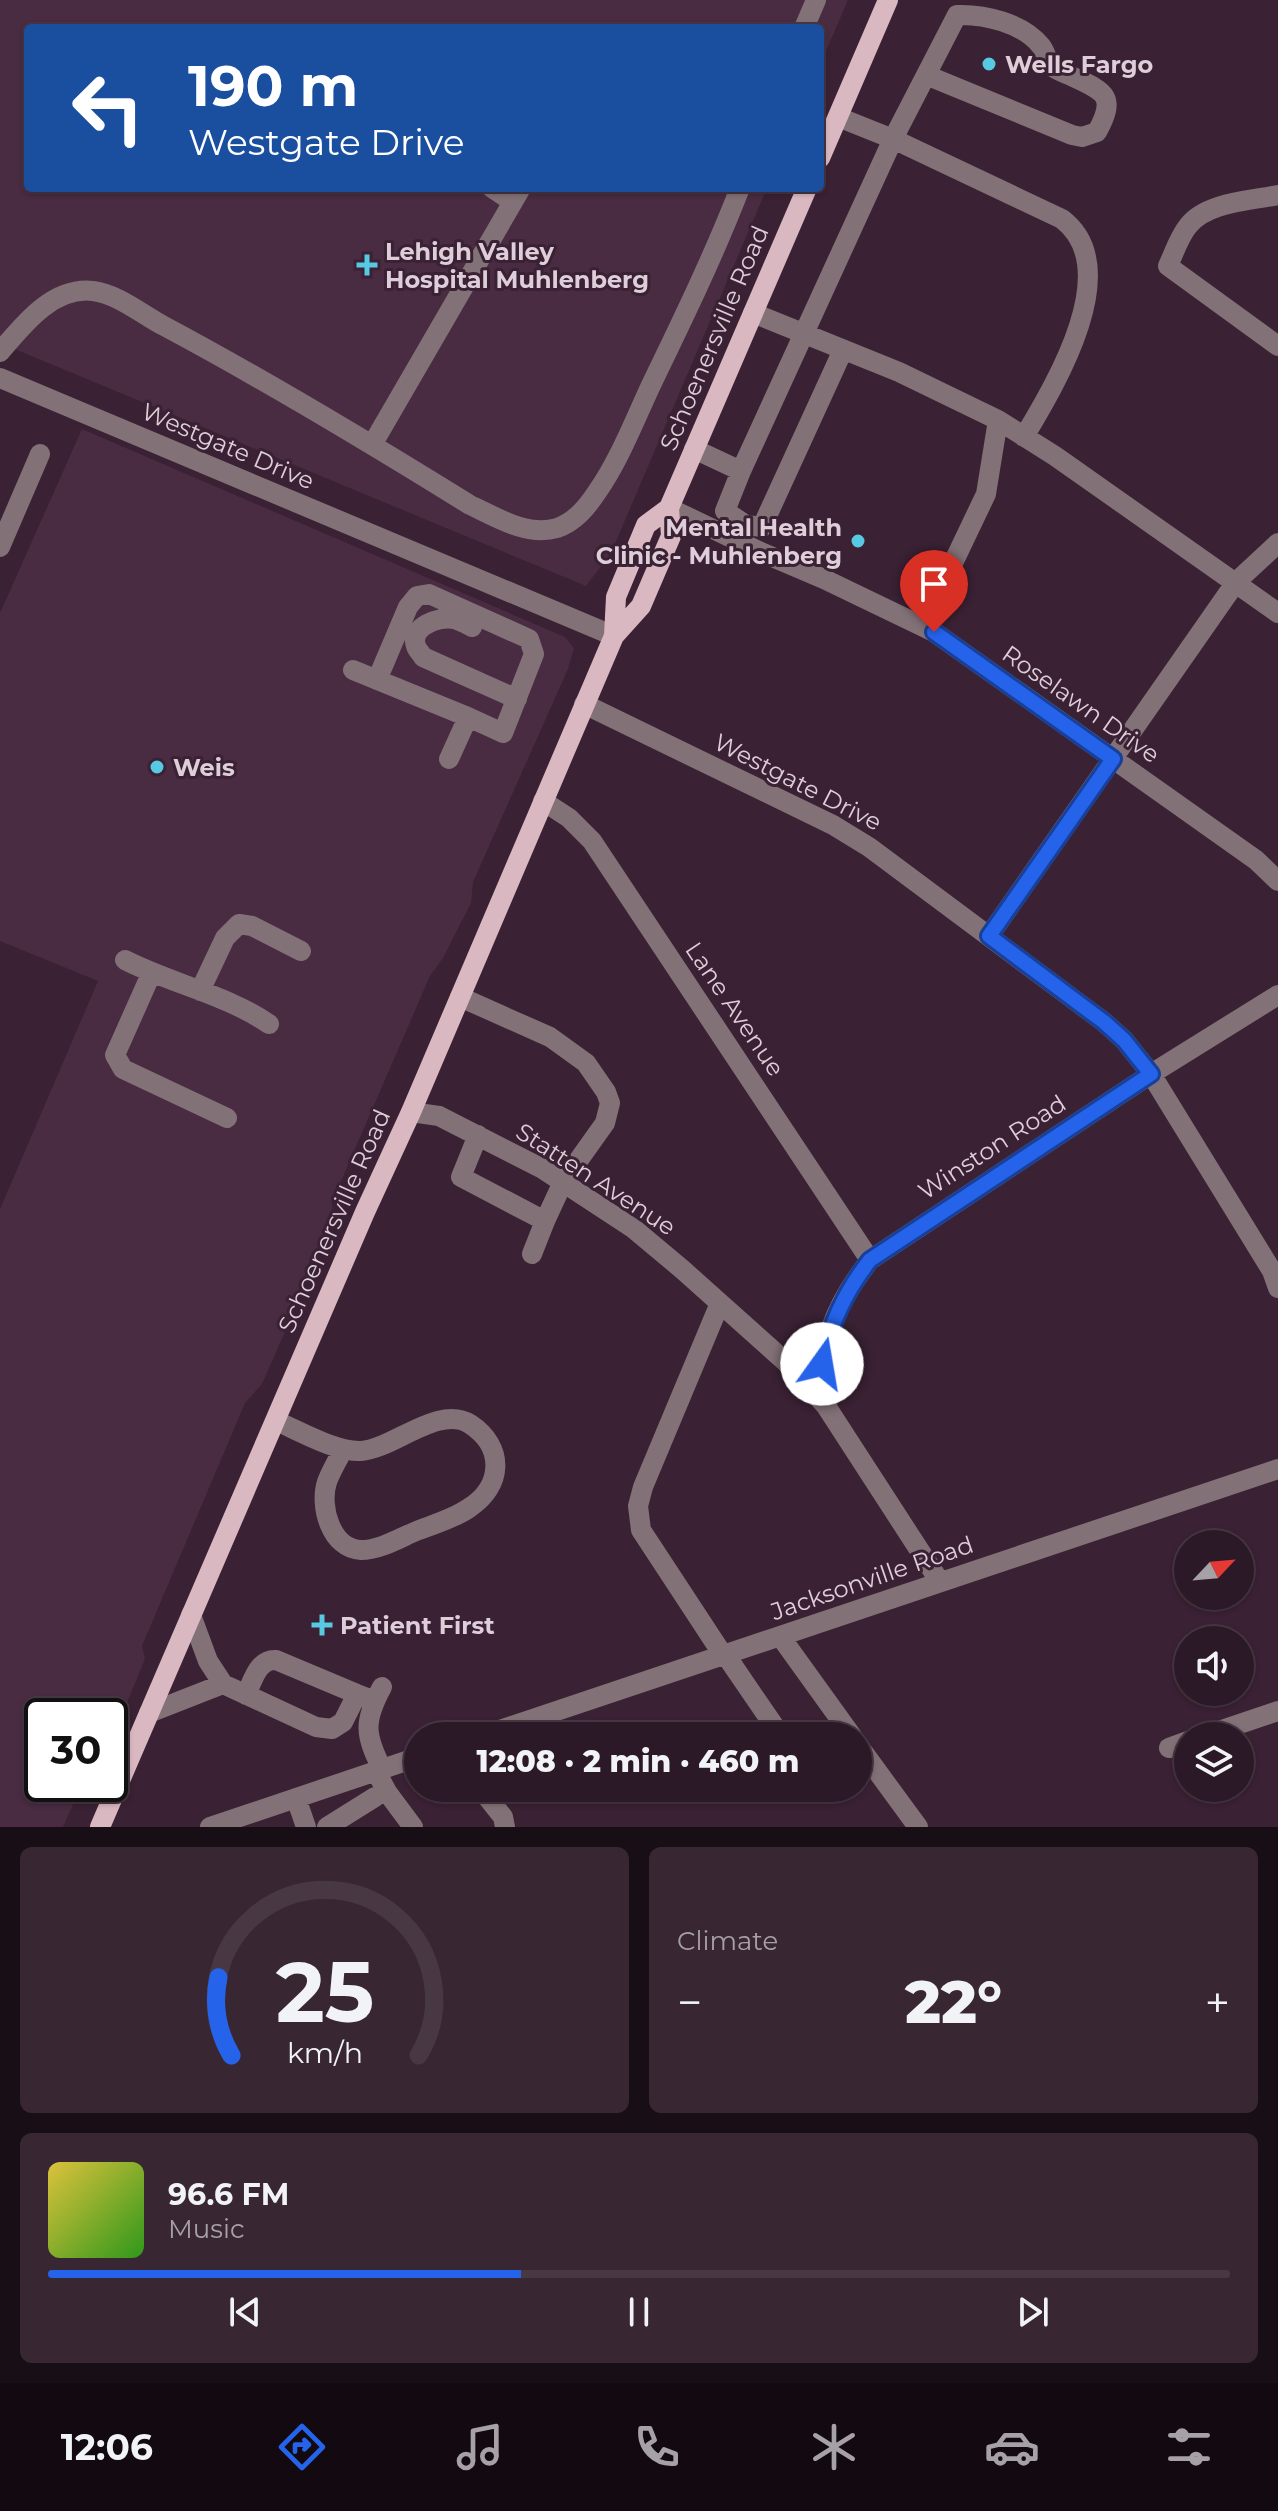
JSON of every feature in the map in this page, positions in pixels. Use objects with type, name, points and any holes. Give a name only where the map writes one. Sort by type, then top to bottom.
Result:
[{"type":"main road","points":[[824,149],[888,0]]},
{"type":"main road","name":"Schoenersville Road","points":[[100,1827],[614,636],[641,606],[671,536],[669,508],[805,192]]},
{"type":"street","points":[[806,24],[816,0]]},
{"type":"street","points":[[843,350],[762,527],[742,533],[725,511],[741,471],[893,139],[926,75],[957,15],[999,20],[1029,34],[1041,46],[1052,67],[1102,93],[1108,112],[1097,132],[1082,137],[1072,135],[926,75]]},
{"type":"street","points":[[838,117],[893,139],[1062,219],[1075,229],[1082,240],[1088,291],[1078,331],[1056,385],[1024,437]]},
{"type":"street","points":[[0,352],[33,314],[52,301],[73,293],[93,291],[114,298],[192,341],[470,505],[510,524],[544,531],[558,528],[572,521],[598,491],[716,249],[738,192]]},
{"type":"street","points":[[372,445],[517,195]]},
{"type":"street","points":[[1278,195],[1219,207],[1194,218],[1168,266],[1278,346]]},
{"type":"street","points":[[753,313],[899,372],[998,420],[1055,456],[1278,613]]},
{"type":"street","name":"Westgate Drive","points":[[0,378],[614,636]]},
{"type":"street","points":[[923,626],[986,494],[998,420]]},
{"type":"street","points":[[694,449],[741,471]]},
{"type":"street","points":[[0,547],[40,454]]},
{"type":"street","name":"Roselawn Drive","points":[[669,508],[742,533],[824,579],[923,626],[1256,860],[1278,881]]},
{"type":"street","points":[[989,936],[1236,582],[1278,543]]},
{"type":"street","points":[[353,670],[503,733],[534,654],[529,639],[423,594],[412,600],[408,607],[377,680]]},
{"type":"street","points":[[517,699],[423,657],[415,643],[415,636],[421,628],[439,618],[454,619],[534,654]]},
{"type":"street","name":"Westgate Drive","points":[[584,704],[833,825],[869,847],[1104,1022],[1124,1040],[1151,1074],[1276,1276]]},
{"type":"street","points":[[449,759],[468,717]]},
{"type":"street","name":"Lane Avenue","points":[[543,801],[569,818],[592,841],[870,1260]]},
{"type":"street","points":[[200,991],[225,938],[239,924],[252,926],[301,951]]},
{"type":"street","points":[[125,960],[151,974],[249,1010],[269,1024]]},
{"type":"street","points":[[151,974],[115,1055],[123,1069],[227,1118]]},
{"type":"street","name":"Winston Road","points":[[826,1406],[822,1364],[827,1338],[837,1310],[870,1260],[1151,1074],[1278,995]]},
{"type":"street","points":[[460,997],[550,1037],[586,1063],[610,1103],[605,1123],[563,1182],[532,1254]]},
{"type":"street","name":"Statten Avenue","points":[[411,1112],[439,1116],[520,1156],[563,1182],[634,1229],[720,1303],[788,1364],[826,1406],[940,1582]]},
{"type":"street","points":[[478,1135],[461,1177],[545,1221]]},
{"type":"street","points":[[720,1303],[643,1487],[638,1514],[641,1530],[771,1722]]},
{"type":"street","points":[[276,1421],[343,1449],[364,1451],[435,1421],[454,1419],[468,1422],[491,1445],[497,1460],[495,1477],[481,1499],[467,1510],[379,1546],[361,1550],[339,1539],[330,1525],[325,1506],[326,1484],[343,1449]]},
{"type":"street","name":"Jacksonville Road","points":[[524,1722],[1278,1469]]},
{"type":"street","points":[[191,1615],[208,1661],[223,1684],[316,1727],[332,1729],[371,1694]]},
{"type":"street","points":[[780,1636],[842,1722]]},
{"type":"street","points":[[246,1695],[261,1665],[268,1660],[276,1660],[371,1694]]},
{"type":"street","points":[[149,1713],[223,1684]]},
{"type":"street","points":[[371,1694],[367,1730],[369,1744],[387,1792],[413,1827]]},
{"type":"street","points":[[1245,1722],[1278,1711]]},
{"type":"street","points":[[210,1827],[264,1818],[296,1798],[404,1762]]},
{"type":"street","points":[[872,1764],[918,1827]]},
{"type":"street","points":[[327,1827],[375,1797]]},
{"type":"street","points":[[296,1798],[306,1827]]},
{"type":"street","points":[[491,1802],[503,1817],[505,1827]]},
{"type":"shaded area","name":"Lehigh Valley Hospital Muhlenberg","points":[[0,0],[848,0],[824,56],[824,24],[24,24],[24,192],[765,192],[611,553],[586,586],[0,343]]},
{"type":"shaded area","points":[[82,429],[565,637],[574,648],[568,669],[473,882],[471,903],[443,958],[430,976],[332,1202],[333,1222],[329,1232],[262,1384],[245,1403],[142,1646],[145,1659],[128,1700],[24,1698],[24,1802],[74,1802],[63,1827],[0,1827],[0,1209],[98,981],[0,941],[0,613]]},
{"type":"place","name":"Wells Fargo","points":[[989,64]]},
{"type":"place","name":"Lehigh Valley Hospital Muhlenberg","points":[[367,265]]},
{"type":"place","name":"Mental Health Clinic - Muhlenberg","points":[[858,541]]},
{"type":"place","name":"Weis","points":[[157,767]]},
{"type":"place","name":"Patient First","points":[[322,1625]]},
{"type":"route","points":[[822,1364],[837,1310],[870,1260],[1151,1074],[1124,1040],[1104,1022],[989,936],[1113,759],[934,632]]}]
